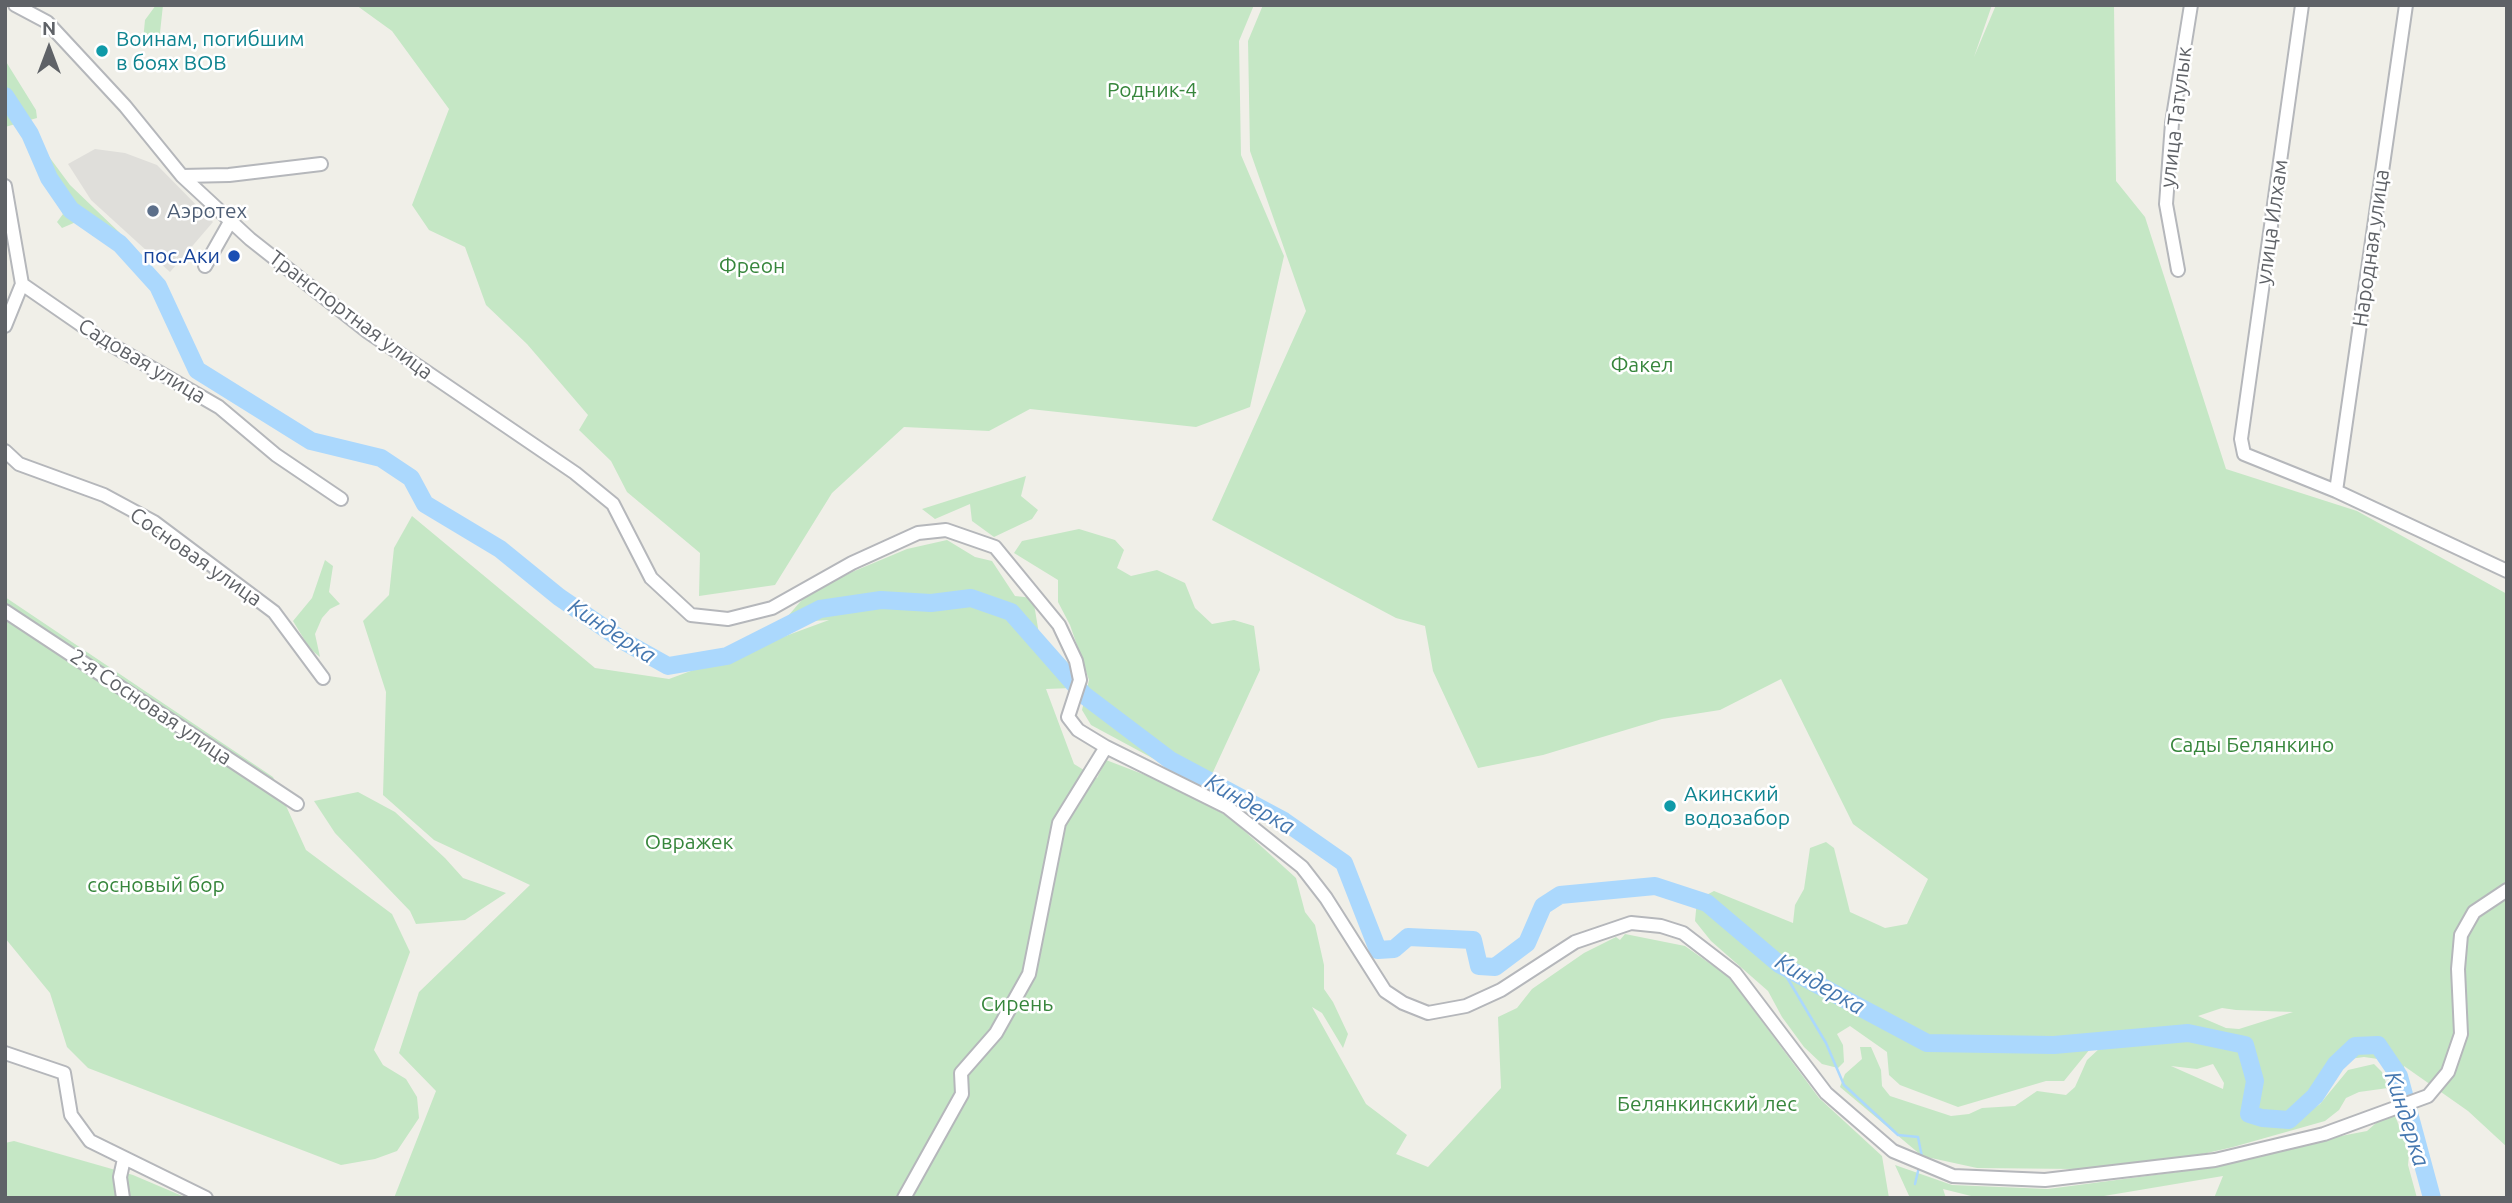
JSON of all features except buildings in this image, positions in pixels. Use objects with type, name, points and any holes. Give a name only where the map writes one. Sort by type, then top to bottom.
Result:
[{"type":"street","name":"Транспортная улица","points":[[15,5],[47,22],[125,106],[182,176],[230,222],[368,332],[575,473],[613,504],[651,578],[691,615],[728,619],[772,608],[852,564],[918,533],[946,530],[995,547],[1059,625],[1076,661],[1080,680],[1068,717],[1078,730],[1105,747]]},
{"type":"street","name":"улица Татулык","points":[[2178,270],[2170,239],[2166,204],[2172,122],[2191,5]]},
{"type":"street","name":"улица Илхам","points":[[2302,5],[2241,439],[2244,454],[2336,491]]},
{"type":"street","name":"Народная улица","points":[[2336,491],[2406,5]]},
{"type":"street","points":[[182,176],[236,174],[321,164]]},
{"type":"street","points":[[5,186],[22,284],[5,326]]},
{"type":"street","points":[[205,266],[230,222]]},
{"type":"street","name":"Садовая улица","points":[[22,284],[103,340],[219,407],[276,455],[341,499]]},
{"type":"street","name":"Сосновая улица","points":[[5,451],[19,464],[104,495],[154,522],[274,612],[323,678]]},
{"type":"street","points":[[2336,491],[2507,571]]},
{"type":"street","name":"2-я Сосновая улица","points":[[5,611],[297,804]]},
{"type":"street","points":[[904,1198],[962,1094],[961,1073],[996,1033],[1029,974],[1059,823],[1105,747],[1227,807],[1301,867],[1326,898],[1385,991],[1403,1003],[1428,1013],[1466,1006],[1501,990],[1576,942],[1631,923],[1661,926],[1683,933],[1735,972],[1826,1093],[1893,1151],[1953,1176],[2045,1180],[2215,1160],[2324,1134],[2397,1105],[2415,1102],[2428,1096],[2455,1060],[2461,1034],[2458,969],[2461,935],[2474,912],[2507,890]]},
{"type":"street","points":[[5,1053],[64,1073],[71,1115],[90,1141],[206,1198]]},
{"type":"street","points":[[122,1198],[120,1177],[124,1159]]},
{"type":"shaded area","name":"Аэротех","points":[[95,149],[125,153],[157,165],[213,222],[170,272],[91,200],[68,164]]},
{"type":"green space","points":[[156,5],[163,5],[159,42],[143,41],[145,20]]},
{"type":"green space","name":"Фреон","points":[[356,5],[1254,5],[1239,41],[1241,155],[1284,256],[1250,407],[1196,427],[1030,409],[989,431],[904,427],[832,493],[775,585],[699,596],[700,553],[627,492],[611,461],[579,430],[588,415],[527,344],[486,305],[465,247],[429,230],[412,205],[449,109],[392,31]]},
{"type":"green space","points":[[1263,5],[1992,5],[1974,57],[1996,5],[2114,5],[2116,181],[2145,217],[2226,469],[2357,511],[2507,594],[2507,1147],[2468,1111],[2404,1066],[2408,1091],[2392,1091],[2385,1069],[2378,1059],[2364,1057],[2350,1059],[2342,1066],[2336,1080],[2293,1121],[2320,1104],[2348,1070],[2374,1064],[2382,1072],[2388,1088],[2359,1092],[2346,1098],[2339,1110],[2325,1121],[2194,1156],[2076,1169],[1977,1168],[1922,1156],[1840,1087],[1845,1074],[1862,1059],[1860,1047],[1871,1047],[1881,1070],[1882,1086],[1890,1096],[1951,1116],[1969,1114],[1982,1108],[2015,1106],[2037,1091],[2066,1095],[2075,1087],[2087,1060],[2100,1048],[2090,1049],[2064,1081],[2046,1081],[1958,1107],[1900,1085],[1889,1075],[1887,1052],[1850,1026],[1837,1034],[1843,1045],[1844,1062],[1838,1068],[1822,1064],[1804,1047],[1782,1017],[1768,991],[1711,941],[1695,921],[1697,900],[1714,891],[1793,923],[1795,905],[1804,889],[1810,848],[1826,842],[1834,848],[1850,912],[1885,928],[1907,924],[1928,879],[1853,824],[1781,679],[1720,710],[1662,719],[1543,755],[1478,768],[1433,671],[1425,626],[1396,618],[1212,520],[1306,311],[1250,151],[1248,41]],"holes":[[[2222,1008],[2236,1010],[2293,1012],[2239,1029],[2226,1028],[2198,1016]],[[2213,1064],[2224,1083],[2223,1089],[2171,1066],[2197,1069]]]},
{"type":"green space","points":[[5,60],[36,110],[37,118],[5,127]]},
{"type":"green space","points":[[38,154],[47,154],[70,185],[120,233],[112,239],[93,236],[76,222],[62,228],[57,222],[63,214],[37,170]]},
{"type":"green space","points":[[1026,476],[1021,496],[1038,510],[1032,519],[994,537],[972,521],[970,504],[935,519],[922,509]]},
{"type":"green space","points":[[412,516],[595,668],[669,679],[829,620],[812,621],[788,616],[806,595],[852,572],[907,549],[947,540],[975,557],[992,561],[1015,596],[1033,598],[1039,634],[1070,665],[1072,688],[1046,689],[1074,764],[1097,778],[1106,760],[1166,783],[1229,817],[1296,878],[1305,912],[1315,925],[1324,965],[1324,989],[1348,1034],[1343,1048],[1322,1013],[1312,1007],[1366,1104],[1407,1135],[1396,1154],[1428,1167],[1501,1088],[1498,1017],[1517,1008],[1532,989],[1584,953],[1616,937],[1620,940],[1625,934],[1685,946],[1729,977],[1819,1098],[1882,1156],[1889,1198],[394,1198],[436,1091],[399,1053],[419,992],[530,885],[434,840],[383,795],[386,692],[363,621],[389,595],[394,548]]},
{"type":"green space","points":[[1079,529],[1115,540],[1124,550],[1117,568],[1131,576],[1157,570],[1185,583],[1195,608],[1212,624],[1234,620],[1254,626],[1260,670],[1213,772],[1193,780],[1091,725],[1082,710],[1089,680],[1070,625],[1058,602],[1058,580],[1014,553],[1022,541]]},
{"type":"green space","points":[[325,560],[333,566],[329,592],[340,604],[330,609],[322,618],[315,634],[320,657],[310,649],[293,621],[312,598]]},
{"type":"green space","name":"сосновый бор","points":[[5,597],[273,777],[306,850],[392,914],[410,952],[374,1050],[383,1065],[406,1079],[417,1097],[419,1118],[397,1151],[375,1159],[341,1165],[88,1068],[67,1047],[50,993],[5,938]]},
{"type":"green space","points":[[358,792],[395,812],[463,878],[506,893],[465,920],[416,924],[410,911],[335,833],[314,801]]},
{"type":"green space","points":[[2395,1115],[2409,1154],[2408,1165],[2417,1198],[2214,1198],[2223,1176],[2092,1198],[1979,1198],[1943,1189],[1946,1198],[1910,1198],[1895,1165],[1952,1185],[2048,1189],[2215,1167],[2367,1131],[2384,1116]]},
{"type":"green space","points":[[14,1141],[133,1175],[187,1198],[5,1198],[5,1143]]},
{"type":"waterway","name":"Киндерка","points":[[5,96],[30,134],[49,178],[71,210],[120,244],[158,286],[197,370],[311,441],[381,458],[411,478],[425,504],[500,549],[559,597],[625,642],[668,666],[727,656],[820,609],[881,600],[931,603],[971,598],[1011,612],[1084,695],[1170,760],[1284,821],[1344,863],[1378,950],[1394,949],[1408,937],[1473,940],[1479,966],[1495,967],[1527,943],[1543,906],[1560,895],[1655,886],[1707,903],[1779,964],[1927,1043],[2054,1045],[2188,1033],[2245,1045],[2255,1081],[2249,1114],[2262,1118],[2289,1120],[2315,1096],[2336,1064],[2355,1046],[2378,1045],[2399,1076],[2432,1198]]},
{"type":"waterway","points":[[1779,964],[1826,1043],[1844,1085],[1898,1135],[1918,1137],[1922,1157]]},
{"type":"waterway","points":[[1915,1184],[1919,1167]]},
{"type":"place","name":"Воинам, погибшим в боях ВОВ","points":[[102,51]]},
{"type":"place","name":"Аэротех","points":[[153,211]]},
{"type":"place","name":"пос.Аки","points":[[234,256]]},
{"type":"place","name":"Акинский водозабор","points":[[1670,806]]},
{"type":"park label","name":"Родник-4","points":[[1152,90]]},
{"type":"park label","name":"Факел","points":[[1642,365]]},
{"type":"park label","name":"Сады Белянкино","points":[[2252,745]]},
{"type":"park label","name":"Овражек","points":[[689,842]]},
{"type":"park label","name":"Сирень","points":[[1017,1004]]},
{"type":"park label","name":"Белянкинский лес","points":[[1707,1104]]}]
